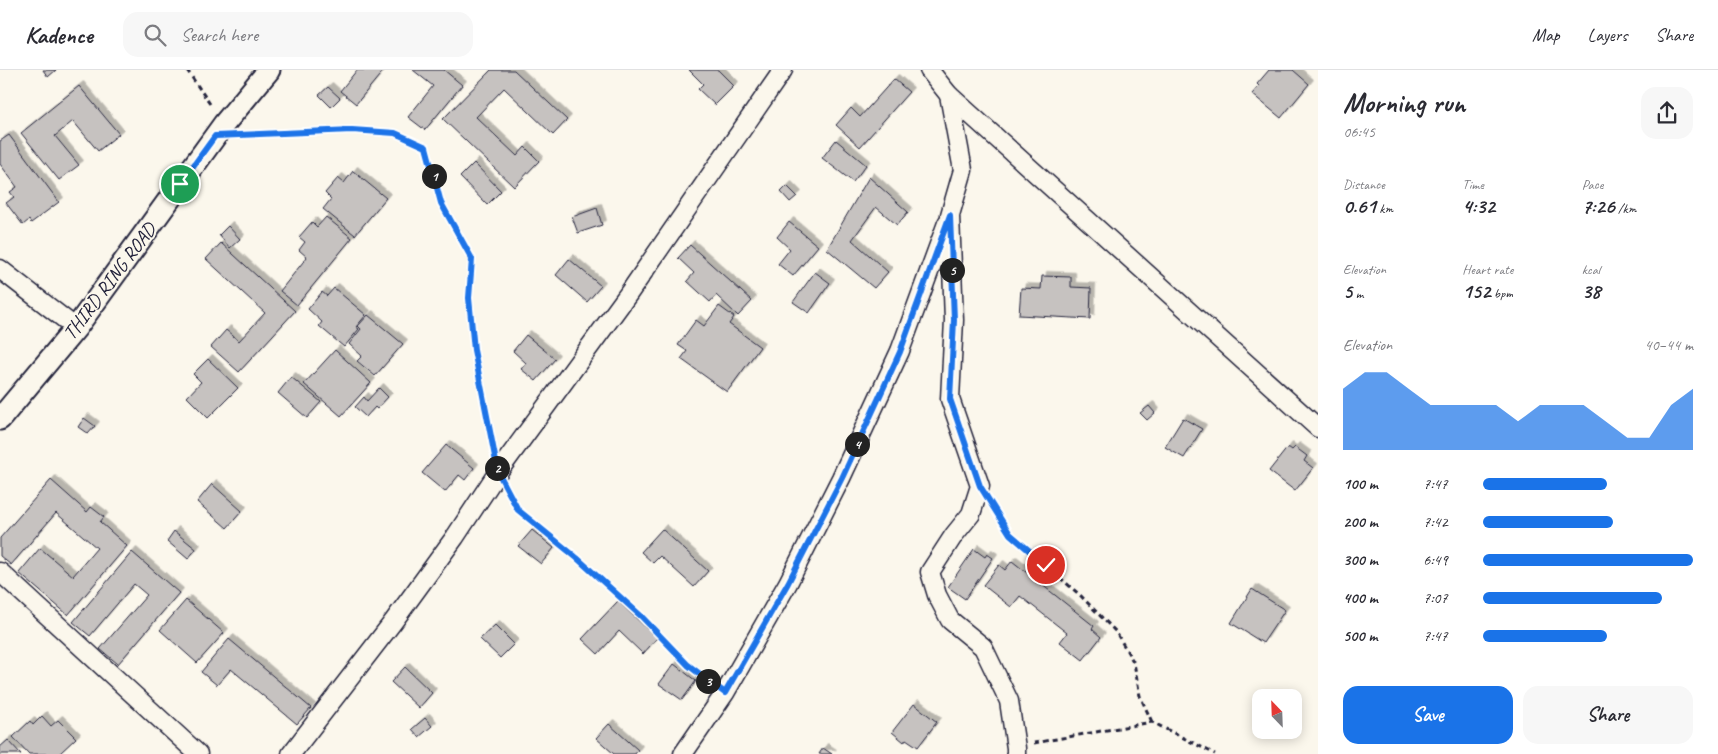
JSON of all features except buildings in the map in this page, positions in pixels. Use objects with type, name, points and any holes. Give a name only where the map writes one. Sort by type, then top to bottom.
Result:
[{"type":"street","name":"THIRD RING ROAD","points":[[0,420],[76,328],[219,130],[269,70]]},
{"type":"street","points":[[291,754],[399,614],[455,537],[498,472],[629,294],[783,70]]},
{"type":"street","points":[[929,70],[949,95],[1318,428]]},
{"type":"street","points":[[683,754],[725,693],[788,583],[842,478],[900,352],[950,215],[963,170],[949,95]]},
{"type":"street","points":[[950,215],[954,320],[950,399],[980,486],[970,514],[930,572],[937,595],[950,620],[983,647],[1009,701],[1016,751]]},
{"type":"street","points":[[0,268],[76,328]]},
{"type":"street","points":[[0,572],[198,754]]},
{"type":"path","points":[[187,70],[219,130],[352,130],[395,133],[426,147],[441,203],[472,259],[469,298],[474,350],[498,472],[518,510],[577,558],[641,616],[688,665],[725,693]]},
{"type":"path","points":[[980,486],[1010,534],[1081,596],[1116,632],[1134,663],[1140,696],[1152,722]]},
{"type":"path","points":[[1016,751],[1036,743],[1152,722],[1215,754]]},
{"type":"route","points":[[180,184],[215,136],[352,130],[395,133],[426,147],[441,203],[472,259],[469,298],[474,350],[498,472],[518,510],[577,558],[641,616],[688,665],[725,693],[788,583],[842,478],[900,352],[950,215],[954,320],[950,399],[980,486],[1010,534],[1046,565]]}]
